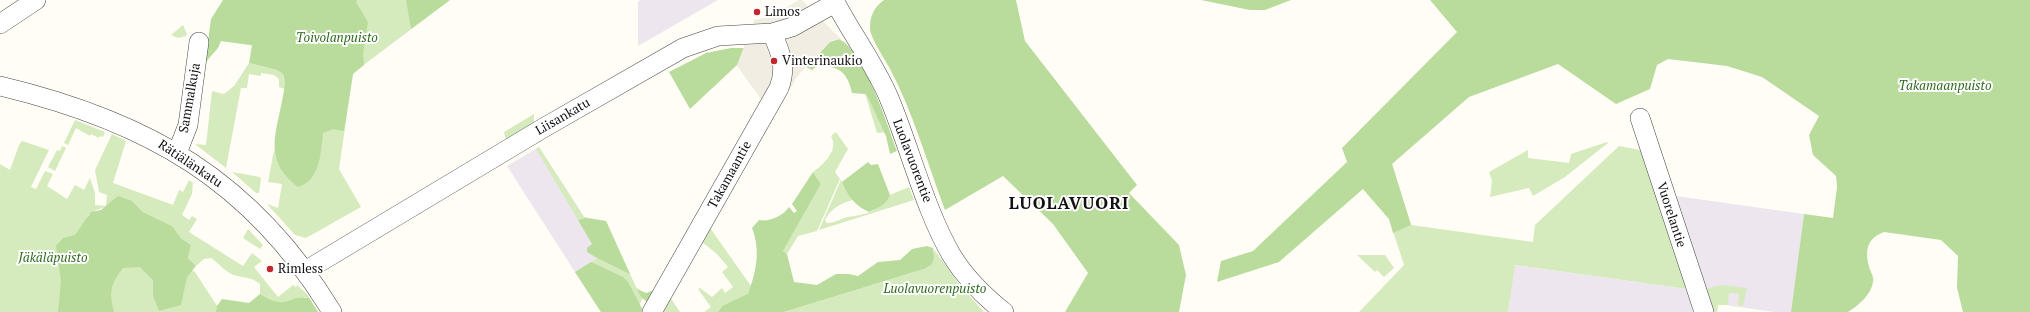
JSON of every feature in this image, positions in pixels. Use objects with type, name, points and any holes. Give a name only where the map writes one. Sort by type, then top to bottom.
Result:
[{"type":"street","points":[[0,24],[36,0]]},
{"type":"street","name":"Liisankatu","points":[[305,271],[535,133],[683,48],[718,36],[772,33],[792,27],[834,2]]},
{"type":"street","name":"Luolavuorentie","points":[[834,2],[876,70],[938,228],[952,257],[978,288],[1004,312]]},
{"type":"street","name":"Takamaantie","points":[[652,312],[779,88],[784,71],[784,62],[772,33]]},
{"type":"street","name":"Sammalkuja","points":[[177,153],[188,125],[200,42]]},
{"type":"street","name":"Rätiälänkatu","points":[[0,86],[50,98],[102,116],[177,153],[238,198],[275,234],[305,271],[332,312]]},
{"type":"street","name":"Vuorelantie","points":[[1640,118],[1704,312]]},
{"type":"shaded area","points":[[640,0],[718,0],[638,46],[638,2]]},
{"type":"shaded area","name":"Vinterinaukio","points":[[799,0],[802,0],[845,43],[839,39],[831,41],[814,57],[797,77],[774,116],[737,65],[754,20],[772,16]]},
{"type":"shaded area","points":[[539,147],[607,252],[575,272],[507,166]]},
{"type":"shaded area","points":[[1676,196],[1804,214],[1791,312],[1774,312],[1711,303]]},
{"type":"shaded area","points":[[1514,265],[1687,289],[1693,312],[1508,312]]},
{"type":"green space","name":"Toivolanpuisto","points":[[223,0],[357,0],[356,2],[368,22],[363,54],[364,65],[353,74],[344,131],[333,129],[323,133],[320,157],[315,172],[311,179],[298,187],[280,168],[276,158],[275,137],[284,88],[283,74],[277,70],[249,63],[252,45],[221,41],[218,48],[205,63],[211,19]]},
{"type":"green space","name":"Toivolanpuisto","points":[[233,0],[450,0],[353,73],[339,169],[361,207],[306,238],[295,235],[267,204],[278,208],[282,184],[268,182],[274,150],[278,164],[303,53],[208,39]]},
{"type":"green space","points":[[406,0],[450,0],[411,29]]},
{"type":"green space","points":[[884,0],[1016,0],[1025,41],[1137,185],[1129,193],[1179,245],[1186,275],[1179,312],[1065,312],[1088,273],[1053,224],[1003,176],[945,210],[898,84],[871,32],[870,24],[873,12]]},
{"type":"green space","points":[[1201,0],[1291,0],[1265,10],[1250,10]]},
{"type":"green space","name":"Takamaanpuisto","points":[[1430,0],[2030,0],[2030,312],[1963,312],[1957,288],[1958,256],[1941,240],[1884,232],[1873,238],[1868,247],[1867,258],[1873,278],[1872,287],[1860,303],[1848,312],[1791,312],[1804,214],[1833,218],[1837,187],[1836,176],[1813,155],[1809,135],[1819,116],[1762,77],[1727,66],[1668,59],[1657,65],[1650,89],[1616,104],[1558,64],[1469,97],[1392,164],[1411,225],[1393,233],[1389,219],[1363,189],[1279,262],[1217,282],[1221,261],[1253,251],[1347,162],[1342,148],[1457,32]]},
{"type":"green space","points":[[183,25],[187,34],[186,36],[178,38],[171,35]]},
{"type":"green space","points":[[839,39],[848,46],[857,57],[866,72],[874,89],[897,151],[890,154],[886,136],[868,97],[865,94],[852,93],[848,80],[841,71],[825,66],[817,66],[812,70],[806,67],[830,42]]},
{"type":"green space","points":[[731,48],[747,48],[763,101],[737,65],[690,109],[669,72],[706,53]]},
{"type":"green space","points":[[854,57],[888,132],[877,133]]},
{"type":"green space","points":[[249,63],[277,70],[283,74],[285,89],[279,87],[279,79],[274,75],[261,73],[261,76],[249,74],[247,88],[241,88],[226,168],[195,144],[206,145],[212,91],[224,94],[234,86]]},
{"type":"green space","points":[[534,114],[534,124],[506,141],[504,132]]},
{"type":"green space","points":[[75,120],[105,132],[103,137],[100,136],[99,138],[91,134],[90,136],[76,128],[68,145],[64,143]]},
{"type":"green space","points":[[836,132],[848,149],[835,172],[840,179],[817,231],[798,236],[787,254],[783,251],[821,184],[813,172],[826,161],[832,151],[833,141],[831,136]]},
{"type":"green space","name":"Jäkäläpuisto","points":[[112,134],[126,141],[113,183],[173,205],[179,190],[183,192],[189,180],[193,183],[192,194],[182,215],[189,220],[192,216],[197,219],[189,232],[243,266],[252,253],[262,261],[254,267],[278,297],[293,285],[296,287],[297,285],[307,294],[318,312],[305,297],[282,304],[272,302],[260,294],[260,284],[256,281],[232,274],[211,258],[204,259],[196,266],[188,258],[191,245],[181,238],[172,226],[143,212],[132,201],[96,210],[87,216],[195,272],[221,312],[0,312],[0,164],[10,170],[19,145],[22,141],[49,150],[31,187],[36,189],[45,171],[53,174],[47,186],[67,199],[75,185],[84,190],[90,178],[95,193],[95,205],[106,206],[107,195],[99,192],[95,170]]},
{"type":"green space","points":[[1607,142],[1608,143],[1565,177],[1533,196],[1529,188],[1490,197],[1492,181],[1489,172],[1528,150],[1528,158],[1569,163],[1571,154]]},
{"type":"green space","points":[[62,146],[66,148],[55,171],[48,167],[57,150],[60,151]]},
{"type":"green space","points":[[1619,146],[1641,150],[1687,289],[1515,265],[1508,312],[1359,312],[1404,265],[1389,219],[1363,189],[1392,164],[1411,225],[1533,242],[1535,225]]},
{"type":"green space","points":[[539,147],[584,217],[606,221],[636,287],[640,291],[646,293],[635,312],[601,312],[575,272],[607,252],[585,218],[578,220],[536,149]]},
{"type":"green space","points":[[868,162],[871,165],[878,164],[890,195],[882,206],[869,212],[864,210],[852,200],[842,182]]},
{"type":"green space","points":[[232,172],[260,177],[259,193],[256,193]]},
{"type":"green space","points":[[813,172],[821,184],[783,251],[787,254],[794,282],[817,285],[836,274],[858,276],[878,262],[900,260],[912,249],[927,246],[933,248],[934,258],[932,264],[924,269],[784,312],[718,312],[722,306],[748,294],[755,270],[757,253],[752,228],[759,220],[776,218],[789,207],[794,213],[797,211],[792,204]]},
{"type":"green space","points":[[841,180],[853,200],[840,205],[833,210],[825,220],[827,223],[872,211],[883,205],[890,195],[909,187],[914,200],[819,230]]},
{"type":"green space","points":[[118,196],[132,201],[143,212],[172,226],[181,238],[191,245],[188,258],[196,266],[187,277],[181,305],[159,311],[153,296],[153,280],[140,267],[123,268],[115,279],[111,294],[114,312],[58,312],[61,281],[56,246],[63,238],[75,235],[91,212],[101,210]]},
{"type":"green space","points":[[585,218],[606,221],[630,274],[587,252],[587,248],[592,244],[578,220]]},
{"type":"green space","points":[[710,228],[751,286],[748,295],[722,306],[718,312],[704,312],[711,307],[698,289],[700,288],[712,297],[722,288],[725,293],[733,287],[722,272],[728,267],[717,254],[702,242]]},
{"type":"green space","points":[[248,229],[263,245],[260,249],[243,238]]},
{"type":"green space","name":"Luolavuorenpuisto","points":[[933,248],[959,284],[984,312],[784,312],[924,269],[934,252]]},
{"type":"green space","points":[[1357,255],[1385,255],[1394,268],[1384,277],[1377,270],[1375,272]]},
{"type":"green space","points":[[591,262],[623,277],[628,282],[644,312],[601,312],[575,272]]},
{"type":"green space","points":[[1721,285],[1747,288],[1743,306],[1738,305],[1739,294],[1729,293],[1728,305],[1718,305],[1717,312],[1714,312],[1706,289]]},
{"type":"green space","points":[[637,289],[646,293],[654,290],[650,304],[641,297]]},
{"type":"green space","points":[[260,294],[276,302],[302,297],[309,298],[318,312],[216,312],[217,306],[222,299],[249,303]]},
{"type":"green space","points":[[670,297],[680,312],[661,312]]},
{"type":"place","name":"Limos","points":[[757,12]]},
{"type":"place","name":"Vinterinaukio","points":[[774,61]]},
{"type":"place","name":"Rimless","points":[[270,269]]},
{"type":"district","name":"LUOLAVUORI","points":[[1069,204]]}]
